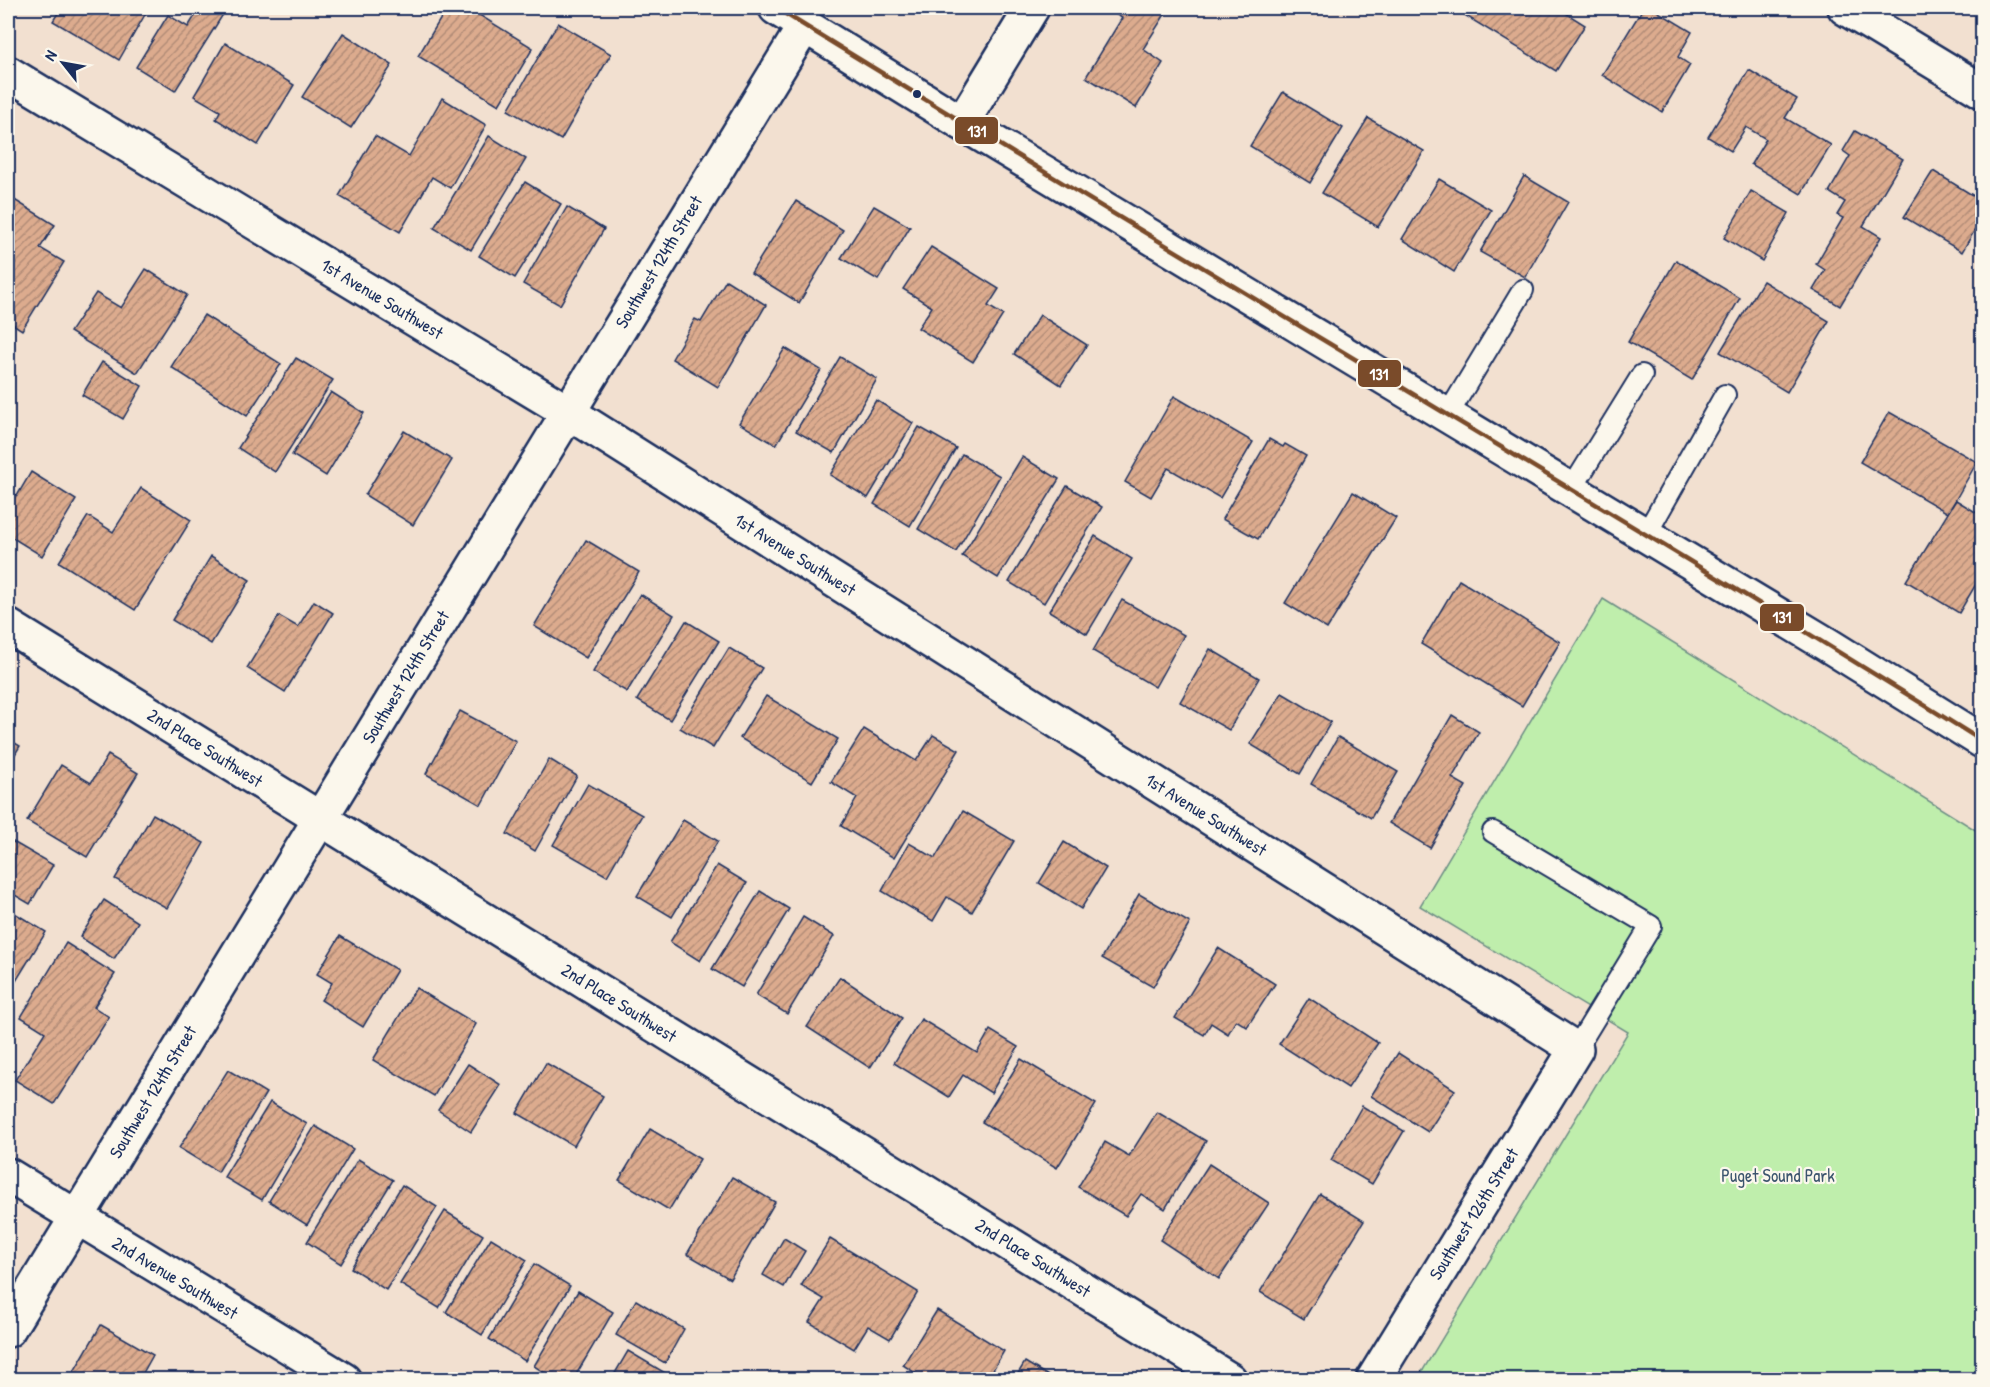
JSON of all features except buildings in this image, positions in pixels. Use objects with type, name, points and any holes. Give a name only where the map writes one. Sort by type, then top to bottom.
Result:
[{"type":"street","points":[[776,8],[1983,741]]},
{"type":"street","points":[[962,123],[1032,8]]},
{"type":"street","points":[[1845,8],[1983,91]]},
{"type":"street","name":"Southwest 124th Street","points":[[8,1330],[805,25]]},
{"type":"street","name":"1st Avenue Southwest","points":[[8,73],[568,412],[1576,1049]]},
{"type":"street","name":"2nd Place Southwest","points":[[8,626],[1230,1380]]},
{"type":"street","name":"Southwest 126th Street","points":[[1373,1380],[1576,1049]]},
{"type":"street","name":"2nd Avenue Southwest","points":[[8,1174],[76,1218],[344,1380]]},
{"type":"lane","points":[[1447,416],[1523,290]]},
{"type":"lane","points":[[1571,490],[1642,375]]},
{"type":"lane","points":[[1645,536],[1725,395]]},
{"type":"lane","points":[[1493,832],[1651,926],[1576,1049]]},
{"type":"green space","name":"Puget Sound Park","points":[[1603,599],[1982,834],[1982,1379],[1417,1380],[1628,1032],[1420,906]]},
{"type":"transit line","name":"131","points":[[776,8],[1982,741]]}]
